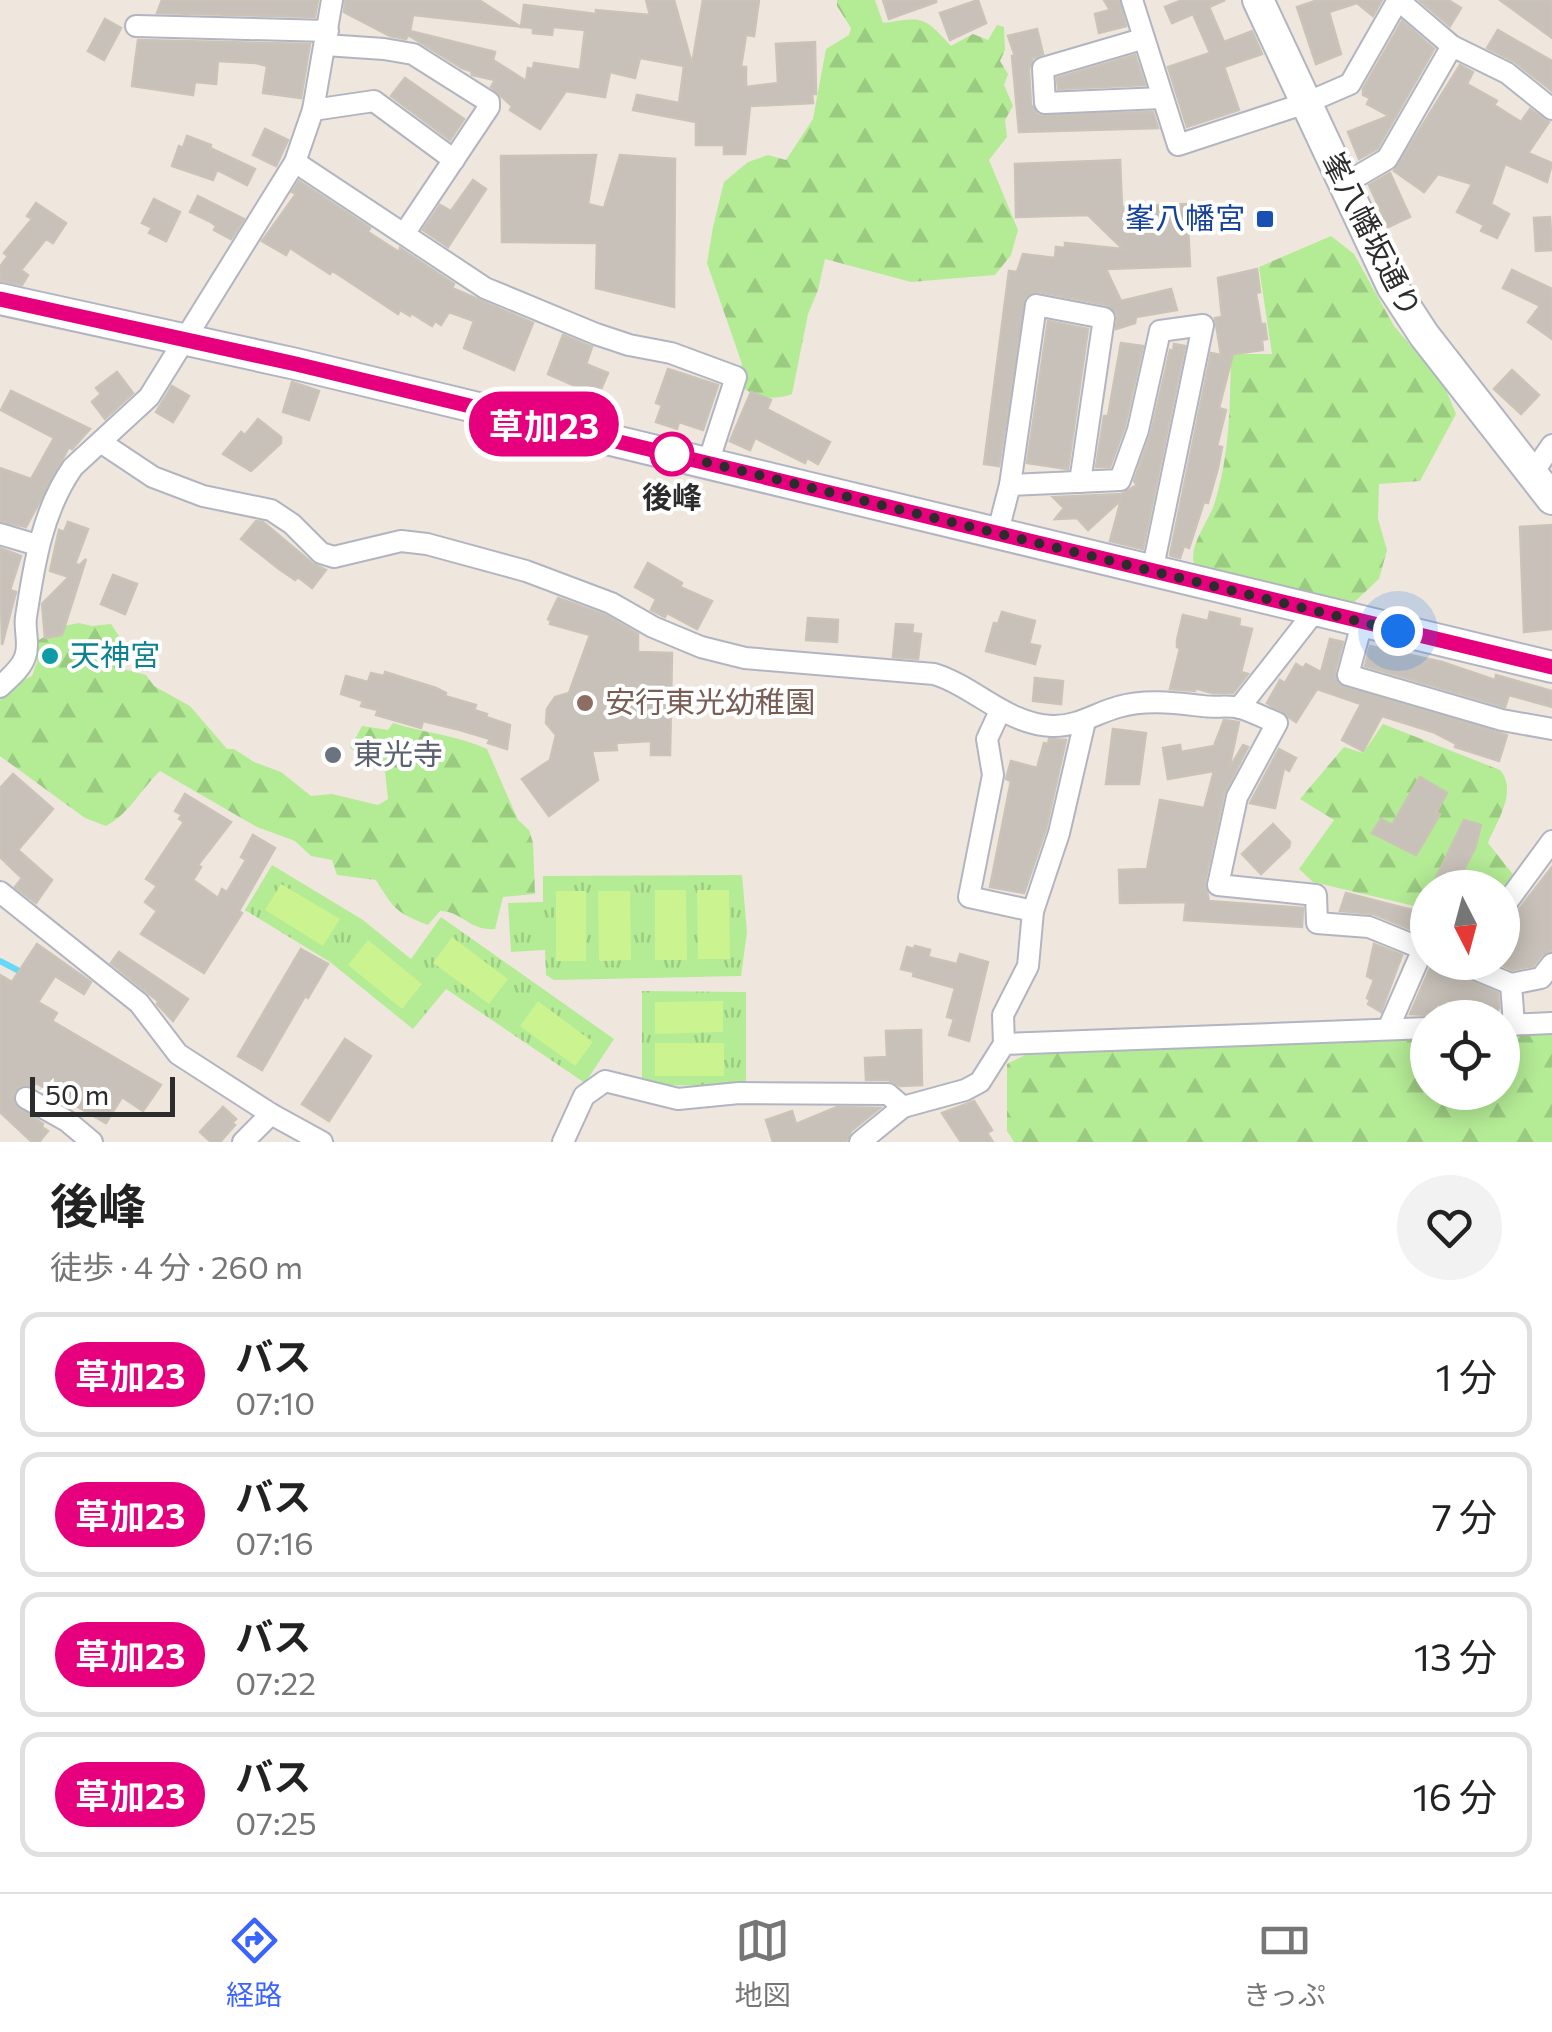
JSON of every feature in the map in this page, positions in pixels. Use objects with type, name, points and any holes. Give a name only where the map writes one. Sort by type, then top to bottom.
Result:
[{"type":"main road","name":"峯八幡坂通り","points":[[1258,0],[1392,286],[1552,500]]},
{"type":"main road","points":[[0,299],[708,463],[1552,667]]},
{"type":"street","points":[[0,687],[26,656],[25,624],[37,545],[64,479],[148,397],[295,162],[313,110],[332,0]]},
{"type":"street","points":[[1132,0],[1178,145],[1306,104],[1350,84],[1398,0],[1452,46],[1508,73],[1552,109]]},
{"type":"street","points":[[136,26],[326,38],[413,54],[489,102],[404,234]]},
{"type":"street","points":[[1142,39],[1043,68],[1046,103],[1162,98]]},
{"type":"street","points":[[1344,184],[1387,159],[1452,46]]},
{"type":"street","points":[[313,110],[374,102],[454,160]]},
{"type":"street","points":[[295,162],[485,288],[629,346],[671,353],[736,377],[708,463]]},
{"type":"street","points":[[996,535],[1010,485],[1036,305],[1104,318],[1080,482]]},
{"type":"street","points":[[1010,485],[1120,480],[1138,430],[1160,331],[1204,324],[1152,572]]},
{"type":"street","points":[[102,442],[153,478],[203,496],[271,510],[292,524],[321,553],[334,557],[401,541],[428,544],[526,571],[611,604],[701,647],[745,658],[934,674],[959,682],[1000,711],[1032,724],[1056,726],[1085,721],[1118,707],[1140,703],[1239,708],[1277,723],[1237,796],[1218,885],[1316,895],[1317,923],[1369,927],[1410,944]]},
{"type":"street","points":[[1532,474],[1552,446]]},
{"type":"street","points":[[0,534],[37,545]]},
{"type":"street","points":[[1239,708],[1314,611]]},
{"type":"street","points":[[1362,623],[1348,675],[1502,720],[1552,729]]},
{"type":"street","points":[[1000,711],[988,739],[992,775],[969,897],[1033,911]]},
{"type":"street","points":[[860,1142],[904,1107],[980,1082],[1004,1044],[1003,1015],[1028,966],[1033,911],[1059,833],[1085,721]]},
{"type":"street","points":[[1520,885],[1552,841]]},
{"type":"street","points":[[0,892],[140,1004],[178,1054],[322,1142]]},
{"type":"street","points":[[1501,980],[1511,984],[1540,978],[1552,964]]},
{"type":"street","points":[[1388,1029],[1411,980]]},
{"type":"street","points":[[1510,1000],[1511,984]]},
{"type":"street","points":[[1520,1025],[1552,1024]]},
{"type":"street","points":[[1004,1044],[1410,1028]]},
{"type":"street","points":[[564,1142],[584,1096],[605,1082],[678,1099],[739,1093],[888,1094],[904,1107]]},
{"type":"street","points":[[26,1098],[67,1121],[92,1142]]},
{"type":"street","points":[[243,1142],[272,1114]]},
{"type":"green space","points":[[837,0],[875,0],[883,23],[921,21],[951,46],[973,34],[988,40],[997,25],[1004,27],[1005,50],[1000,61],[1008,74],[1004,85],[1013,106],[1005,120],[1007,137],[989,160],[1018,230],[1011,255],[995,275],[911,282],[825,259],[808,314],[792,394],[764,397],[739,383],[742,364],[707,263],[713,227],[724,182],[748,162],[768,155],[786,160],[813,119],[826,49],[849,35],[851,28]]},
{"type":"green space","points":[[1331,236],[1354,254],[1394,326],[1444,385],[1456,414],[1420,481],[1379,484],[1378,519],[1387,550],[1379,579],[1351,605],[1194,564],[1193,557],[1214,505],[1223,468],[1231,354],[1272,354],[1259,267]]},
{"type":"green space","points":[[111,624],[121,639],[116,667],[146,675],[154,686],[190,706],[227,749],[281,772],[311,796],[332,794],[378,805],[388,799],[385,772],[350,748],[362,726],[388,730],[393,723],[487,749],[518,820],[529,830],[535,894],[503,897],[495,929],[479,927],[440,911],[428,925],[396,909],[376,880],[337,875],[332,860],[311,856],[295,841],[257,827],[160,771],[129,807],[106,826],[85,818],[0,756],[0,700],[15,684],[32,676],[37,641],[64,626]]},
{"type":"green space","points":[[1383,724],[1500,770],[1507,787],[1506,797],[1488,843],[1509,870],[1410,870],[1410,905],[1313,882],[1299,869],[1334,820],[1300,799],[1344,747],[1363,753]]},
{"type":"green space","points":[[272,865],[363,920],[411,959],[441,917],[614,1039],[585,1083],[446,989],[413,1029],[330,962],[245,910]]},
{"type":"green space","points":[[742,875],[747,932],[741,976],[554,980],[546,975],[545,950],[511,952],[508,903],[543,902],[543,876]]},
{"type":"green space","points":[[281,884],[340,919],[323,946],[265,910]]},
{"type":"green space","points":[[655,890],[686,890],[687,960],[655,960]]},
{"type":"green space","points":[[697,890],[729,890],[730,959],[698,959]]},
{"type":"green space","points":[[556,891],[586,891],[586,961],[556,961]]},
{"type":"green space","points":[[598,891],[630,891],[631,960],[599,961]]},
{"type":"green space","points":[[452,937],[508,979],[489,1004],[433,963]]},
{"type":"green space","points":[[368,940],[422,984],[402,1009],[348,965]]},
{"type":"green space","points":[[642,991],[746,992],[746,1086],[642,1085]]},
{"type":"green space","points":[[538,1001],[593,1042],[575,1066],[520,1026]]},
{"type":"green space","points":[[723,1001],[723,1032],[655,1034],[655,1002]]},
{"type":"green space","points":[[1520,1035],[1552,1035],[1552,1142],[1014,1142],[1007,1131],[1007,1064],[1025,1055],[1410,1039],[1410,1110],[1520,1110]]},
{"type":"green space","points":[[655,1043],[724,1043],[724,1076],[655,1076]]},
{"type":"building","points":[[162,0],[318,0],[315,17],[157,13]]},
{"type":"building","points":[[345,0],[479,0],[520,27],[413,15],[410,31],[495,52],[493,60],[526,81],[528,68],[533,69],[534,63],[580,70],[585,30],[553,27],[552,35],[533,33],[533,28],[521,27],[524,5],[596,14],[596,10],[650,15],[646,0],[674,0],[692,64],[703,0],[759,0],[754,36],[746,35],[741,67],[746,67],[746,87],[778,83],[776,44],[815,42],[816,94],[812,94],[813,103],[750,106],[745,154],[724,154],[724,145],[696,145],[696,122],[633,110],[637,95],[679,103],[684,66],[640,58],[635,78],[610,72],[605,97],[566,91],[540,129],[510,110],[512,106],[491,87],[495,80],[472,75],[408,35],[406,39],[390,36],[344,12]]},
{"type":"building","points":[[883,0],[936,0],[936,2],[889,19]]},
{"type":"building","points":[[978,0],[986,23],[950,40],[940,13]]},
{"type":"building","points":[[1104,0],[1119,0],[1126,26],[1099,33],[1095,14],[1110,10]]},
{"type":"building","points":[[1182,0],[1225,0],[1209,7],[1224,42],[1252,31],[1262,54],[1224,67],[1239,110],[1187,127],[1168,67],[1210,53],[1193,14],[1172,23],[1165,7]]},
{"type":"building","points":[[1318,0],[1382,0],[1373,16],[1357,3],[1329,12],[1341,54],[1316,64],[1297,7]]},
{"type":"building","points":[[1419,0],[1448,0],[1461,8],[1450,26]]},
{"type":"building","points":[[1500,0],[1552,0],[1552,38]]},
{"type":"building","points":[[105,19],[121,28],[104,60],[88,51]]},
{"type":"building","points":[[1402,21],[1434,49],[1377,149],[1359,159],[1348,132],[1389,116],[1367,104],[1370,98],[1363,95],[1363,89]]},
{"type":"building","points":[[1037,29],[1043,54],[1033,58],[1029,69],[1031,105],[1038,115],[1153,112],[1158,128],[1019,132],[1015,56],[1008,36]]},
{"type":"building","points":[[1498,30],[1552,61],[1552,91],[1515,62],[1487,48]]},
{"type":"building","points":[[138,40],[310,44],[301,98],[263,93],[267,66],[256,63],[218,61],[216,84],[195,82],[193,95],[132,86]]},
{"type":"building","points":[[1135,55],[1145,85],[1058,89],[1057,78]]},
{"type":"building","points":[[1460,65],[1473,72],[1467,84],[1497,101],[1494,105],[1521,122],[1530,109],[1549,122],[1528,153],[1552,163],[1547,182],[1531,175],[1531,171],[1529,174],[1505,164],[1491,204],[1509,214],[1497,238],[1481,231],[1484,225],[1457,212],[1472,184],[1438,174],[1424,192],[1394,171]]},
{"type":"building","points":[[405,78],[464,119],[450,140],[391,96]]},
{"type":"building","points":[[265,129],[288,140],[276,166],[253,155]]},
{"type":"building","points":[[187,136],[255,169],[247,185],[217,170],[213,180],[172,166]]},
{"type":"building","points":[[596,155],[588,204],[604,208],[620,155],[675,159],[674,307],[596,288],[597,243],[502,242],[501,156]]},
{"type":"building","points":[[1120,160],[1122,207],[1187,204],[1190,266],[1106,269],[1121,301],[1171,289],[1177,310],[1136,317],[1135,323],[1116,329],[1117,314],[1107,305],[1039,292],[1026,296],[999,466],[984,464],[1009,271],[1017,272],[1023,254],[1055,258],[1056,247],[1065,248],[1065,243],[1123,249],[1088,215],[1016,217],[1015,164]]},
{"type":"building","points":[[1390,173],[1410,217],[1388,227],[1369,185]]},
{"type":"building","points":[[473,180],[486,189],[448,247],[423,230],[440,205],[451,211]]},
{"type":"building","points":[[299,181],[370,228],[368,232],[454,284],[452,288],[533,323],[514,370],[464,348],[474,321],[449,312],[441,325],[435,321],[432,326],[411,313],[410,316],[400,310],[398,314],[290,248],[286,255],[262,241],[296,194],[292,192]]},
{"type":"building","points":[[198,196],[244,219],[231,239],[214,230],[216,226],[211,222],[190,212]]},
{"type":"building","points":[[154,199],[180,212],[166,241],[149,233],[152,228],[142,223]]},
{"type":"building","points":[[36,203],[66,223],[53,243],[46,239],[21,270],[28,275],[22,285],[1,281],[0,267],[8,256],[4,253],[32,219],[27,216]]},
{"type":"building","points":[[1550,217],[1552,250],[1536,251],[1534,218]]},
{"type":"building","points":[[1257,269],[1260,292],[1256,293],[1267,339],[1262,340],[1263,350],[1233,354],[1219,408],[1226,410],[1217,446],[1222,447],[1208,503],[1204,502],[1189,548],[1184,546],[1180,558],[1172,556],[1211,353],[1221,355],[1215,318],[1222,317],[1218,278]]},
{"type":"building","points":[[1512,270],[1552,289],[1552,339],[1528,322],[1540,306],[1503,288]]},
{"type":"building","points":[[1048,321],[1088,329],[1068,469],[1027,463]]},
{"type":"building","points":[[563,335],[592,347],[586,364],[608,373],[598,396],[548,374]]},
{"type":"building","points":[[1121,343],[1143,346],[1125,426],[1110,467],[1096,467],[1104,416],[1108,416]]},
{"type":"building","points":[[1174,344],[1185,346],[1143,549],[1110,541],[1121,500],[1088,530],[1077,518],[1055,519],[1064,508],[1053,497],[1121,494],[1137,485],[1134,481]]},
{"type":"building","points":[[668,369],[718,385],[703,430],[679,422],[677,429],[656,422],[662,405],[656,403]]},
{"type":"building","points":[[1512,370],[1539,395],[1521,414],[1494,389]]},
{"type":"building","points":[[117,372],[133,393],[105,419],[92,402],[101,394],[96,388]]},
{"type":"building","points":[[292,382],[319,391],[309,420],[283,412]]},
{"type":"building","points":[[172,386],[189,396],[173,422],[156,412]]},
{"type":"building","points":[[11,391],[90,429],[72,449],[69,447],[26,527],[0,521],[0,468],[31,479],[54,438],[1,410]]},
{"type":"building","points":[[751,392],[771,400],[767,409],[830,442],[818,464],[807,458],[805,463],[755,438],[750,450],[730,441]]},
{"type":"building","points":[[258,419],[281,437],[281,443],[251,471],[223,454]]},
{"type":"building","points":[[256,521],[263,522],[326,570],[312,588],[279,569],[241,539]]},
{"type":"building","points":[[68,522],[88,529],[75,564],[86,559],[62,635],[45,638],[42,604],[69,577],[50,571],[59,530],[64,532]]},
{"type":"building","points":[[1552,525],[1552,629],[1524,632],[1520,527]]},
{"type":"building","points":[[0,548],[21,556],[10,590],[16,592],[2,645]]},
{"type":"building","points":[[648,563],[682,583],[680,587],[712,601],[697,629],[667,613],[665,617],[651,610],[656,599],[635,587]]},
{"type":"building","points":[[113,575],[137,584],[125,614],[101,604]]},
{"type":"building","points":[[558,598],[605,615],[638,634],[638,652],[672,653],[670,755],[651,755],[651,741],[616,743],[617,750],[592,751],[598,780],[549,816],[522,779],[550,760],[556,735],[546,723],[547,709],[555,697],[569,693],[590,635],[550,624],[548,619]]},
{"type":"building","points":[[1002,612],[1035,621],[1029,644],[1040,646],[1035,664],[986,651],[994,623],[998,624]]},
{"type":"building","points":[[1210,612],[1240,619],[1239,626],[1252,629],[1241,672],[1248,674],[1233,693],[1170,689],[1183,615],[1208,621]]},
{"type":"building","points":[[808,618],[838,620],[837,642],[806,640]]},
{"type":"building","points":[[896,624],[913,625],[912,633],[921,634],[918,659],[893,657]]},
{"type":"building","points":[[1330,639],[1343,642],[1335,672],[1339,685],[1507,735],[1499,761],[1455,747],[1456,744],[1433,732],[1382,716],[1363,751],[1342,740],[1361,704],[1317,689],[1296,722],[1267,703],[1280,680],[1285,683],[1296,664],[1303,668],[1306,664],[1321,672]]},
{"type":"building","points":[[1370,646],[1442,662],[1495,680],[1496,675],[1552,691],[1552,707],[1509,695],[1505,707],[1365,666]]},
{"type":"building","points":[[385,672],[436,688],[445,696],[476,705],[474,710],[487,714],[486,717],[510,725],[507,749],[460,730],[423,721],[421,728],[376,715],[378,710],[361,706],[363,701],[341,694],[346,676],[368,682],[371,673],[384,676]]},
{"type":"building","points":[[1035,678],[1063,681],[1061,704],[1033,701]]},
{"type":"building","points":[[1224,720],[1239,722],[1229,769],[1243,745],[1248,747],[1224,794],[1205,882],[1209,901],[1303,908],[1302,927],[1184,920],[1186,902],[1120,903],[1119,870],[1147,869],[1160,800],[1204,808],[1214,771],[1168,779],[1163,748],[1180,745],[1181,752],[1214,746]]},
{"type":"building","points":[[1113,729],[1146,733],[1139,784],[1106,784]]},
{"type":"building","points":[[1049,739],[1066,740],[1046,829],[1024,893],[990,887],[1011,781],[1006,779],[1011,761],[1037,768],[1044,743],[1048,744]]},
{"type":"building","points":[[1279,749],[1296,758],[1289,771],[1284,768],[1275,808],[1250,803]]},
{"type":"building","points":[[13,774],[53,809],[18,850],[52,880],[36,903],[15,887],[22,878],[0,857],[0,788]]},
{"type":"building","points":[[1420,777],[1447,793],[1436,813],[1440,814],[1416,855],[1372,833],[1381,819],[1392,825]]},
{"type":"building","points":[[185,794],[231,822],[198,865],[201,867],[193,880],[218,898],[222,889],[227,892],[246,860],[241,857],[253,835],[275,848],[239,911],[242,913],[204,973],[141,934],[157,911],[145,902],[157,886],[146,879],[184,822],[175,811]]},
{"type":"building","points":[[1464,820],[1481,825],[1464,870],[1440,870]]},
{"type":"building","points":[[1273,824],[1290,842],[1289,847],[1261,874],[1242,854]]},
{"type":"building","points":[[1552,867],[1552,950],[1533,966],[1520,968],[1520,908]]},
{"type":"building","points":[[1346,893],[1410,909],[1410,929],[1374,914],[1340,911]]},
{"type":"building","points":[[37,944],[91,982],[84,994],[55,976],[38,1002],[57,1013],[52,1021],[161,1085],[143,1111],[122,1097],[106,1123],[36,1083],[20,1086],[14,1092],[14,1104],[48,1131],[39,1142],[32,1142],[0,1112],[0,975],[12,982]]},
{"type":"building","points":[[1374,944],[1402,955],[1381,1012],[1368,1004],[1367,998],[1374,980],[1367,976]]},
{"type":"building","points":[[907,947],[930,950],[928,957],[957,964],[960,954],[988,962],[969,1041],[949,1035],[954,1019],[947,1017],[955,988],[901,969]]},
{"type":"building","points":[[301,949],[328,964],[262,1070],[238,1056]]},
{"type":"building","points":[[119,952],[188,999],[173,1021],[158,1001],[111,963]]},
{"type":"building","points":[[1425,980],[1468,980],[1498,993],[1498,1000],[1416,1000]]},
{"type":"building","points":[[921,1030],[922,1085],[866,1080],[865,1058],[887,1057],[886,1031]]},
{"type":"building","points":[[345,1039],[371,1056],[329,1121],[302,1104]]},
{"type":"building","points":[[974,1101],[992,1130],[987,1133],[993,1142],[961,1142],[942,1113]]},
{"type":"building","points":[[223,1107],[236,1119],[232,1123],[235,1125],[220,1142],[211,1142],[200,1132]]},
{"type":"building","points":[[837,1107],[880,1108],[851,1131],[846,1142],[773,1142],[766,1120],[792,1111],[796,1124]]},
{"type":"waterway","points":[[0,961],[23,973]]},
{"type":"bus line","name":"草加23","points":[[0,299],[296,364],[1552,667]]},
{"type":"place","name":"峯八幡宮","points":[[1265,219]]},
{"type":"place","name":"後峰","points":[[672,454]]},
{"type":"place","name":"天神宮","points":[[50,656]]},
{"type":"place","name":"安行東光幼稚園","points":[[585,703]]},
{"type":"place","name":"東光寺","points":[[333,755]]},
{"type":"route","points":[[672,454],[1398,631]]}]
